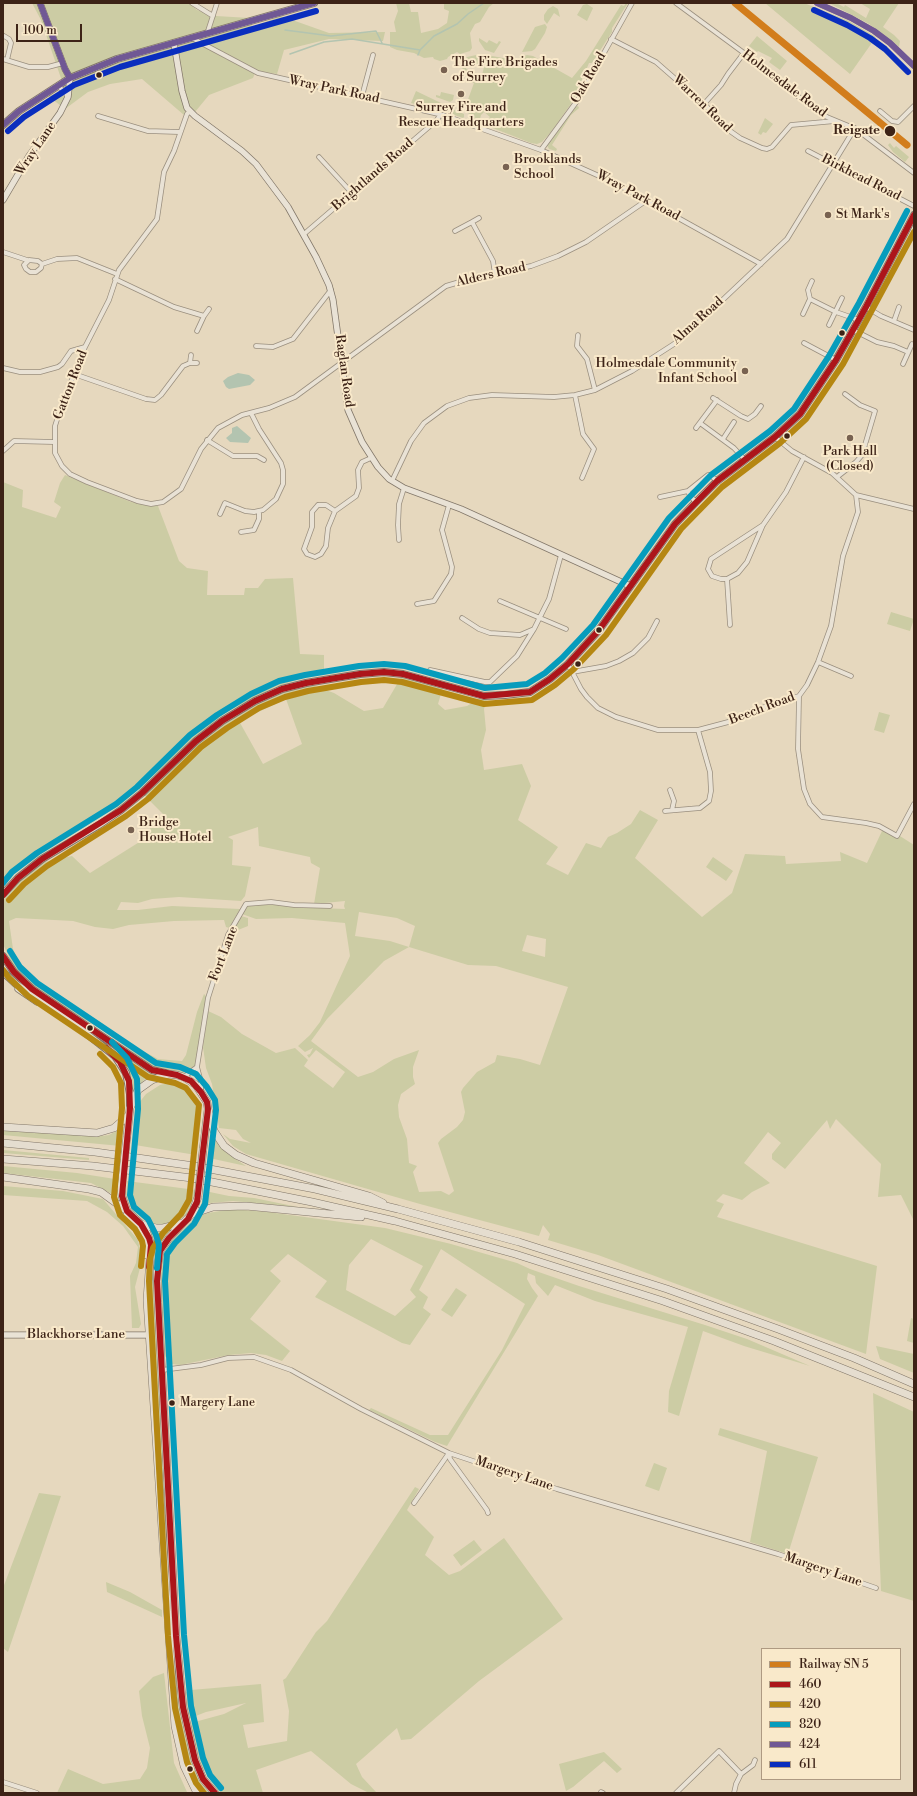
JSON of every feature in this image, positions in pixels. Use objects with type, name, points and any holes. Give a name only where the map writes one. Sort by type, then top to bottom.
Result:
[{"type":"highway","points":[[128,1211],[122,1196],[121,1188],[130,1112],[135,1095],[142,1086],[152,1080],[169,1074],[184,1077],[201,1092],[208,1109],[214,1131],[224,1146],[236,1155],[271,1168],[369,1196],[398,1209]]},
{"type":"highway","points":[[208,1109],[198,1197],[192,1214],[169,1238],[160,1251],[157,1281],[176,1636],[183,1707],[195,1760],[204,1779],[215,1793]]},
{"type":"highway","points":[[3,1127],[97,1134],[114,1128],[130,1112]]},
{"type":"highway","points":[[3,1143],[95,1152],[194,1166],[307,1188],[398,1209],[526,1245],[667,1289],[806,1340],[914,1384]]},
{"type":"highway","points":[[3,1159],[93,1166],[192,1178],[276,1194],[395,1221],[523,1256],[670,1303],[781,1344],[914,1397]]},
{"type":"highway","points":[[3,1177],[101,1192],[128,1211],[147,1233],[151,1245],[146,1300],[150,1335],[175,1726],[184,1766],[198,1793]]},
{"type":"highway","points":[[110,1198],[143,1235],[146,1245],[148,1273]]},
{"type":"highway","points":[[192,1214],[213,1208],[246,1206],[395,1221]]},
{"type":"highway","points":[[140,1224],[163,1228],[183,1223]]},
{"type":"main road","points":[[3,125],[19,111],[70,78],[117,59],[314,3]]},
{"type":"main road","points":[[3,894],[18,878],[42,859],[121,810],[142,793],[196,741],[222,721],[255,701],[282,689],[306,683],[360,674],[384,672],[403,674],[484,696],[506,696],[530,692],[550,679],[568,664],[599,630],[675,524],[717,481],[775,437],[800,414],[836,360],[913,218]]},
{"type":"main road","points":[[3,956],[14,972],[38,994],[152,1070],[169,1074]]},
{"type":"main road","points":[[3,972],[16,984],[103,1046],[120,1062],[129,1081],[130,1112]]},
{"type":"street","points":[[40,3],[70,78]]},
{"type":"street","points":[[192,3],[213,16]]},
{"type":"street","points":[[207,34],[217,3]]},
{"type":"street","name":"Oak Road","points":[[541,150],[577,101],[632,3]]},
{"type":"street","name":"Holmesdale Road","points":[[676,3],[744,53],[814,109],[836,121],[855,128],[914,174]]},
{"type":"street","points":[[817,3],[851,18],[874,31],[890,43],[914,66]]},
{"type":"street","points":[[4,36],[9,39],[11,43],[5,59],[29,67],[44,67],[63,63]]},
{"type":"street","name":"Wray Park Road","points":[[192,38],[258,73],[440,114],[541,150],[592,172],[647,200],[761,264]]},
{"type":"street","name":"Warren Road","points":[[611,39],[656,62],[704,104],[730,131],[740,138],[767,149],[775,144],[788,126],[836,121]]},
{"type":"street","name":"Raglan Road","points":[[174,43],[182,91],[190,111],[248,156],[279,194],[304,234],[331,290],[336,312],[348,410],[371,458],[378,467],[392,481],[404,488],[449,505],[630,586]]},
{"type":"street","points":[[704,104],[721,85],[744,53]]},
{"type":"street","points":[[362,96],[373,55]]},
{"type":"street","name":"Wray Lane","points":[[3,200],[29,156],[60,113],[68,97],[70,78]]},
{"type":"street","points":[[58,86],[66,93],[68,97]]},
{"type":"street","points":[[880,111],[892,121],[898,122],[914,106]]},
{"type":"street","name":"Gatton Road","points":[[190,111],[179,132],[174,151],[163,176],[157,219],[152,228],[133,248],[117,274],[109,300],[85,347],[57,418],[54,442],[57,459],[70,474],[87,482],[137,501],[151,504],[163,502],[181,489],[196,457],[207,440],[218,428],[230,421],[275,406],[295,397],[342,363]]},
{"type":"street","name":"Brightlands Road","points":[[304,234],[437,120],[440,114]]},
{"type":"street","points":[[98,116],[148,131],[179,132]]},
{"type":"street","name":"Alma Road","points":[[392,481],[410,441],[424,423],[447,406],[469,398],[492,395],[554,397],[575,395],[595,390],[632,371],[674,344],[761,264],[793,231],[855,128]]},
{"type":"street","name":"Birkhead Road","points":[[808,151],[914,206]]},
{"type":"street","points":[[319,157],[352,193]]},
{"type":"street","name":"Alders Road","points":[[342,363],[446,286],[531,266],[558,256],[586,242],[647,200]]},
{"type":"street","points":[[455,231],[479,218]]},
{"type":"street","points":[[472,222],[493,261],[495,274]]},
{"type":"street","points":[[3,252],[27,260],[38,261],[42,264]]},
{"type":"street","points":[[27,260],[24,265],[30,272],[39,270],[42,264],[57,259],[77,258],[117,274]]},
{"type":"street","points":[[115,279],[167,304],[204,316]]},
{"type":"street","points":[[803,314],[810,299],[808,290],[812,281]]},
{"type":"street","points":[[256,346],[273,347],[293,339],[331,290]]},
{"type":"street","points":[[829,325],[842,298]]},
{"type":"street","points":[[810,299],[836,312],[859,320]]},
{"type":"street","points":[[866,307],[878,315],[914,330]]},
{"type":"street","points":[[894,322],[900,307]]},
{"type":"street","points":[[197,331],[209,309]]},
{"type":"street","points":[[853,330],[881,343],[894,346],[908,352]]},
{"type":"street","points":[[578,335],[577,346],[587,359],[595,390]]},
{"type":"street","points":[[804,343],[836,360]]},
{"type":"street","points":[[903,364],[912,344]]},
{"type":"street","points":[[3,368],[20,372],[40,372],[58,367],[71,351],[85,347]]},
{"type":"street","points":[[190,363],[191,355]]},
{"type":"street","points":[[74,374],[146,399],[154,400],[161,395],[183,366],[190,363],[197,363]]},
{"type":"street","points":[[837,477],[860,459],[864,451],[876,411],[860,406],[845,394]]},
{"type":"street","points":[[575,395],[583,434],[594,449],[582,478]]},
{"type":"street","points":[[696,428],[715,399],[740,416],[748,419],[755,414],[761,406]]},
{"type":"street","points":[[220,514],[225,503],[245,511],[259,511],[270,505],[276,499],[283,484],[284,478],[281,464],[259,429],[252,413]]},
{"type":"street","points":[[723,439],[734,422]]},
{"type":"street","points":[[700,423],[723,439],[745,460]]},
{"type":"street","points":[[775,437],[786,447],[820,465],[837,477],[856,495],[914,509]]},
{"type":"street","points":[[3,450],[14,440],[54,442]]},
{"type":"street","points":[[207,440],[233,456],[257,456],[264,460]]},
{"type":"street","points":[[763,524],[711,559],[708,569],[712,576],[727,579],[738,573],[747,562],[763,524],[786,492],[804,457]]},
{"type":"street","points":[[335,511],[321,504],[318,504],[313,509],[312,526],[304,549],[307,554],[314,556],[324,550],[327,542],[328,528],[335,511],[356,496],[359,488],[358,470],[362,462],[371,458]]},
{"type":"street","points":[[660,497],[688,491],[708,475],[717,481]]},
{"type":"street","points":[[399,540],[399,504],[404,488]]},
{"type":"street","points":[[688,491],[690,496],[696,502]]},
{"type":"street","name":"Beech Road","points":[[568,664],[587,697],[607,713],[658,730],[698,730],[732,721],[755,710],[799,696],[807,685],[818,662],[831,626],[843,556],[858,512],[856,495]]},
{"type":"street","points":[[417,604],[434,601],[451,574],[452,567],[442,530],[449,505]]},
{"type":"street","points":[[241,532],[254,530],[259,519],[259,511]]},
{"type":"street","points":[[430,670],[490,682],[516,656],[534,629],[549,599],[561,555]]},
{"type":"street","points":[[727,579],[730,625]]},
{"type":"street","points":[[500,601],[566,629]]},
{"type":"street","points":[[462,618],[479,629],[490,633],[520,635],[534,629]]},
{"type":"street","points":[[572,672],[606,666],[633,653],[648,638],[657,621]]},
{"type":"street","points":[[818,662],[851,676]]},
{"type":"street","points":[[799,696],[798,749],[804,790],[810,804],[822,817],[879,826],[896,836],[914,804]]},
{"type":"street","points":[[666,811],[700,808],[709,801],[711,791],[710,772],[698,730]]},
{"type":"street","points":[[670,790],[674,801],[672,810]]},
{"type":"street","name":"Fort Lane","points":[[201,1092],[201,1082],[197,1067],[208,998],[228,936],[246,904],[271,902],[294,905],[330,906]]},
{"type":"street","points":[[3,976],[27,995],[86,1034]]},
{"type":"street","points":[[184,1077],[197,1067]]},
{"type":"street","name":"Blackhorse Lane","points":[[3,1335],[150,1335]]},
{"type":"street","name":"Margery Lane","points":[[162,1370],[201,1365],[228,1358],[254,1357],[291,1370],[361,1409],[449,1453],[572,1493],[778,1554],[876,1588]]},
{"type":"street","points":[[414,1503],[449,1453]]},
{"type":"street","points":[[449,1453],[450,1459],[488,1513]]},
{"type":"street","points":[[676,1793],[719,1751],[741,1774]]},
{"type":"street","points":[[734,1793],[736,1784],[741,1774],[753,1765],[755,1760]]},
{"type":"street","points":[[3,1782],[37,1793]]},
{"type":"green space","points":[[32,3],[189,3],[197,10],[216,16],[250,18],[252,27],[281,16],[329,33],[385,32],[383,41],[329,39],[284,50],[277,74],[263,72],[255,73],[253,78],[209,95],[195,112],[186,109],[184,115],[142,79],[110,84],[88,92],[65,109],[48,96],[60,92],[64,87],[41,20]]},
{"type":"green space","points":[[396,3],[409,3],[411,12],[418,12],[421,33],[438,29],[447,23],[449,11],[444,9],[444,3],[494,3],[489,7],[480,22],[475,24],[470,33],[472,48],[470,51],[460,54],[457,52],[447,59],[440,61],[434,59],[433,57],[424,58],[414,53],[397,50],[390,47],[390,32],[396,32],[394,22],[398,11]]},
{"type":"green space","points":[[628,3],[612,28],[612,32],[592,63],[589,63],[573,101],[542,142],[537,144],[531,143],[485,125],[490,117],[484,112],[480,119],[484,122],[482,124],[468,120],[469,109],[474,111],[476,109],[466,105],[474,83],[471,82],[473,77],[468,76],[473,72],[482,75],[484,67],[469,61],[466,69],[471,71],[460,76],[463,67],[466,67],[468,61],[465,60],[467,57],[481,54],[514,60],[527,55],[533,56],[572,78],[586,61],[621,5],[624,6]]},
{"type":"green space","points":[[765,3],[804,3],[849,21],[876,37],[850,74]]},
{"type":"green space","points":[[829,3],[836,3],[844,7],[845,5],[866,18],[870,9],[860,3],[899,3],[883,27],[900,41],[899,47],[869,24]]},
{"type":"green space","points":[[587,4],[593,8],[587,21],[577,15],[583,5]]},
{"type":"green space","points":[[553,6],[558,9],[560,17],[554,13],[547,24],[544,20],[544,15],[548,9]]},
{"type":"green space","points":[[545,24],[547,27],[545,33],[535,49],[532,51],[522,52],[535,27]]},
{"type":"green space","points":[[757,36],[787,61],[780,70],[769,62],[772,58],[758,51],[757,52],[749,46]]},
{"type":"green space","points":[[479,38],[487,43],[489,40],[497,44],[499,41],[501,42],[494,53],[485,50],[479,41]]},
{"type":"green space","points":[[416,91],[441,103],[443,106],[442,111],[411,103]]},
{"type":"green space","points":[[441,92],[454,95],[453,100],[450,102],[436,97],[436,95],[440,96]]},
{"type":"green space","points":[[578,106],[579,108],[571,115],[552,145],[557,149],[556,151],[549,149],[547,145],[575,107]]},
{"type":"green space","points":[[450,108],[464,114],[464,117],[463,118],[446,112]]},
{"type":"green space","points":[[765,118],[773,124],[766,133],[763,132],[761,135],[758,133]]},
{"type":"green space","points":[[890,143],[894,148],[896,146],[909,157],[905,162],[893,152],[888,145]]},
{"type":"green space","points":[[65,475],[131,502],[158,506],[179,561],[187,568],[208,571],[207,595],[244,595],[245,588],[258,588],[265,579],[293,578],[300,654],[324,655],[324,671],[275,687],[223,714],[119,806],[52,842],[28,859],[11,875],[3,886],[3,482],[23,490],[22,507],[56,518],[61,507],[54,502],[60,483]]},
{"type":"green space","points":[[891,612],[914,619],[910,631],[887,624]]},
{"type":"green space","points":[[403,674],[443,687],[438,704],[445,710],[467,706],[484,696],[487,699],[484,709],[486,730],[481,750],[484,770],[522,764],[531,786],[518,820],[558,847],[546,864],[568,875],[586,843],[601,848],[608,837],[631,824],[640,810],[658,820],[635,858],[702,917],[732,893],[745,854],[785,856],[786,864],[841,861],[840,852],[867,863],[882,831],[889,829],[914,845],[914,1221],[901,1195],[878,1197],[881,1164],[836,1119],[830,1129],[827,1120],[785,1169],[772,1159],[772,1154],[781,1143],[768,1132],[744,1163],[770,1183],[752,1192],[742,1200],[723,1194],[716,1201],[724,1204],[717,1217],[877,1266],[866,1354],[598,1255],[548,1240],[550,1234],[543,1225],[539,1236],[420,1204],[246,1154],[233,1146],[223,1134],[230,1139],[251,1143],[243,1139],[236,1130],[219,1128],[212,1084],[206,1068],[203,1047],[208,1011],[221,1017],[242,1034],[276,1053],[295,1048],[308,1060],[304,1066],[333,1088],[345,1072],[316,1050],[309,1058],[307,1055],[310,1054],[313,1048],[305,1052],[298,1046],[310,1035],[320,1022],[350,956],[345,923],[292,918],[256,919],[242,914],[246,906],[268,903],[293,907],[345,909],[345,901],[314,904],[320,868],[311,863],[310,857],[259,846],[258,827],[228,837],[233,840],[232,865],[251,867],[245,896],[241,901],[179,897],[152,899],[138,903],[121,902],[117,910],[138,910],[172,906],[240,909],[229,928],[226,927],[224,920],[174,921],[129,925],[113,929],[95,927],[73,921],[16,918],[9,921],[13,949],[20,964],[32,977],[103,1024],[119,1038],[158,1059],[182,1061],[186,1055],[197,1012],[204,994],[207,997],[196,1066],[192,1070],[182,1073],[153,1067],[101,1029],[53,1001],[32,986],[13,966],[3,944],[3,895],[42,859],[44,862],[72,856],[90,873],[141,841],[155,822],[164,815],[142,793],[196,741],[255,701],[306,683],[334,693],[364,711],[383,708]],"holes":[[[286,699],[302,744],[263,764],[239,721]],[[359,912],[397,918],[415,926],[409,947],[390,941],[355,936]],[[527,935],[546,939],[545,957],[522,951]],[[409,947],[468,965],[496,966],[568,987],[540,1065],[520,1059],[497,1055],[495,1062],[477,1072],[463,1088],[461,1092],[465,1112],[463,1120],[438,1143],[454,1191],[449,1195],[441,1191],[419,1192],[413,1172],[417,1166],[409,1163],[407,1139],[399,1117],[398,1105],[401,1094],[415,1084],[413,1067],[419,1050],[394,1059],[373,1072],[358,1077],[311,1041],[327,1019],[384,961]]]},
{"type":"green space","points":[[879,712],[890,715],[884,733],[874,730]]},
{"type":"green space","points":[[713,857],[733,871],[726,881],[706,867]]},
{"type":"green space","points":[[241,916],[248,918],[248,926],[233,932]]},
{"type":"green space","points":[[114,1048],[153,1075],[145,1079],[134,1092],[132,1092],[131,1076],[124,1061],[113,1050]]},
{"type":"green space","points":[[169,1083],[181,1085],[199,1104],[201,1119],[196,1155],[135,1145],[138,1104],[146,1094],[160,1085]]},
{"type":"green space","points":[[124,1127],[121,1146],[3,1135],[3,1131],[102,1136],[109,1135]]},
{"type":"green space","points":[[215,1140],[228,1154],[246,1166],[209,1158],[210,1146]]},
{"type":"green space","points":[[3,1150],[89,1158],[89,1160],[3,1153]]},
{"type":"green space","points":[[3,1166],[77,1173],[115,1179],[116,1196],[91,1183],[3,1173]]},
{"type":"green space","points":[[127,1181],[196,1190],[193,1206],[187,1215],[173,1223],[159,1225],[148,1223],[131,1209],[126,1195]]},
{"type":"green space","points":[[3,1186],[63,1191],[103,1199],[138,1240],[140,1250],[140,1268],[135,1287],[141,1324],[139,1328],[132,1328],[130,1276],[136,1263],[138,1247],[123,1226],[107,1212],[87,1201],[3,1195]]},
{"type":"green space","points":[[205,1191],[229,1196],[254,1198],[298,1207],[233,1201],[210,1203],[200,1208]]},
{"type":"green space","points":[[232,1209],[268,1212],[385,1228],[451,1244],[517,1263],[579,1286],[747,1339],[810,1366],[744,1346],[703,1331],[679,1416],[668,1412],[669,1391],[688,1327],[595,1301],[555,1285],[548,1296],[536,1283],[535,1276],[528,1273],[527,1279],[538,1296],[447,1446],[435,1442],[369,1410],[371,1408],[430,1435],[448,1435],[502,1350],[525,1304],[441,1249],[419,1290],[428,1297],[423,1308],[431,1314],[410,1345],[402,1343],[315,1297],[327,1281],[288,1254],[270,1271],[281,1281],[250,1319],[290,1351],[282,1361],[266,1355],[251,1353],[229,1355],[180,1365],[172,1364],[164,1355],[159,1270],[161,1258],[172,1239],[196,1217],[208,1213]],"holes":[[[371,1239],[423,1266],[410,1290],[416,1297],[395,1316],[346,1290],[349,1265]]]},
{"type":"green space","points":[[147,1229],[171,1230],[157,1250],[154,1264],[154,1290],[179,1697],[186,1739],[202,1782],[210,1793],[201,1793],[199,1790],[187,1768],[180,1742],[150,1302],[154,1252],[153,1240]]},
{"type":"green space","points":[[456,1288],[467,1295],[452,1317],[441,1310]]},
{"type":"green space","points":[[911,1318],[914,1319],[914,1343],[907,1341]]},
{"type":"green space","points":[[876,1346],[914,1354],[914,1373],[880,1359]]},
{"type":"green space","points":[[873,1393],[914,1412],[914,1601],[881,1591]]},
{"type":"green space","points":[[720,1428],[818,1457],[788,1554],[750,1542],[767,1451],[718,1435]]},
{"type":"green space","points":[[654,1463],[667,1468],[659,1491],[645,1486]]},
{"type":"green space","points":[[415,1487],[419,1489],[407,1510],[434,1537],[425,1555],[449,1575],[460,1571],[504,1538],[563,1619],[479,1681],[411,1739],[401,1740],[397,1728],[356,1764],[362,1777],[377,1793],[369,1793],[351,1784],[311,1751],[256,1770],[263,1793],[222,1793],[217,1790],[202,1767],[193,1739],[191,1723],[224,1714],[246,1703],[206,1712],[188,1719],[186,1692],[191,1690],[261,1684],[264,1722],[243,1725],[248,1748],[287,1741],[289,1711],[283,1680],[286,1678],[316,1632],[327,1621]]},
{"type":"green space","points":[[39,1493],[61,1496],[8,1652],[3,1648],[3,1588]]},
{"type":"green space","points":[[474,1540],[482,1550],[461,1566],[453,1555]]},
{"type":"green space","points":[[106,1582],[130,1592],[162,1610],[162,1617],[107,1592]]},
{"type":"green space","points":[[164,1673],[174,1763],[187,1792],[57,1793],[68,1769],[103,1784],[140,1779],[147,1768],[150,1748],[142,1716],[139,1691],[153,1677]]},
{"type":"green space","points":[[604,1752],[622,1769],[617,1773],[604,1761],[566,1791],[559,1764]]},
{"type":"shaded area","points":[[238,373],[249,375],[255,380],[250,385],[229,389],[226,387],[223,381]]},
{"type":"shaded area","points":[[237,426],[251,438],[248,443],[230,442],[226,438],[232,433],[232,428]]},
{"type":"waterway","points":[[418,55],[420,50],[434,36],[457,24],[484,3]]},
{"type":"waterway","points":[[285,30],[331,36],[376,31],[382,43]]},
{"type":"waterway","points":[[290,54],[324,42],[352,39],[420,50]]},
{"type":"transit line","name":"424","points":[[40,3],[65,69],[70,78]]},
{"type":"transit line","name":"424","points":[[3,125],[19,111],[70,78],[117,59],[314,3]]},
{"type":"transit line","points":[[735,3],[907,145]]},
{"type":"transit line","name":"424","points":[[817,3],[851,18],[874,31],[890,43],[914,66]]},
{"type":"transit line","name":"611","points":[[814,10],[847,25],[870,38],[885,49],[908,72]]},
{"type":"transit line","name":"611","points":[[8,131],[24,117],[74,85],[120,67],[316,11]]},
{"type":"transit line","name":"820","points":[[3,883],[12,872],[37,853],[116,804],[137,787],[190,735],[217,715],[251,694],[279,681],[359,666],[384,664],[405,666],[485,688],[527,684],[545,673],[562,658],[593,625],[669,518],[711,475],[770,431],[794,409],[829,356],[859,303],[907,211]]},
{"type":"transit line","name":"460","points":[[3,895],[18,878],[42,859],[121,810],[142,793],[196,741],[222,721],[255,701],[282,689],[306,683],[360,674],[384,672],[403,674],[484,696],[530,692],[550,679],[568,664],[599,630],[675,524],[717,481],[775,437],[800,414],[836,360],[866,307],[914,215]]},
{"type":"transit line","name":"420","points":[[9,900],[24,884],[47,866],[126,816],[148,799],[201,747],[227,728],[259,708],[285,697],[308,691],[361,682],[384,680],[402,682],[484,704],[532,700],[555,685],[574,669],[606,635],[681,529],[722,487],[780,443],[806,419],[843,364],[914,232]]},
{"type":"transit line","name":"820","points":[[10,951],[20,967],[37,983],[156,1063],[180,1067],[196,1074],[207,1087],[215,1100],[216,1110],[205,1204],[194,1224],[175,1243],[167,1254],[165,1281],[184,1635],[191,1706],[203,1758],[210,1775],[221,1788]]},
{"type":"transit line","name":"460","points":[[3,956],[14,972],[32,989],[152,1070],[177,1075],[191,1081],[201,1092],[207,1102],[208,1109],[197,1202],[188,1219],[169,1238],[160,1251],[157,1281],[176,1636],[183,1707],[195,1760],[203,1779],[215,1793]]},
{"type":"transit line","name":"420","points":[[3,970],[9,978],[28,996],[148,1077],[175,1083],[186,1088],[199,1105],[189,1200],[181,1214],[163,1233],[153,1248],[150,1259],[149,1281],[168,1636],[175,1708],[187,1762],[196,1783],[204,1793]]},
{"type":"transit line","name":"820","points":[[112,1042],[127,1058],[137,1079],[138,1109],[130,1195],[134,1207],[148,1219],[156,1235],[159,1245],[157,1268]]},
{"type":"transit line","name":"460","points":[[106,1048],[120,1062],[129,1081],[130,1108],[122,1196],[127,1211],[141,1224],[149,1238],[151,1245],[149,1267]]},
{"type":"transit line","name":"420","points":[[100,1054],[113,1067],[121,1083],[122,1108],[114,1197],[120,1215],[135,1229],[142,1241],[141,1266]]},
{"type":"place","name":"The Fire Brigades of Surrey","points":[[444,70]]},
{"type":"place","name":"Surrey Fire and Rescue Headquarters","points":[[461,94]]},
{"type":"place","name":"Reigate","points":[[890,131]]},
{"type":"place","name":"Brooklands School","points":[[506,167]]},
{"type":"place","name":"St Mark's","points":[[828,215]]},
{"type":"place","name":"Holmesdale Community Infant School","points":[[745,371]]},
{"type":"place","name":"Park Hall (Closed)","points":[[850,438]]},
{"type":"place","name":"Bridge House Hotel","points":[[131,830]]},
{"type":"place","name":"Margery Lane","points":[[172,1403]]}]
